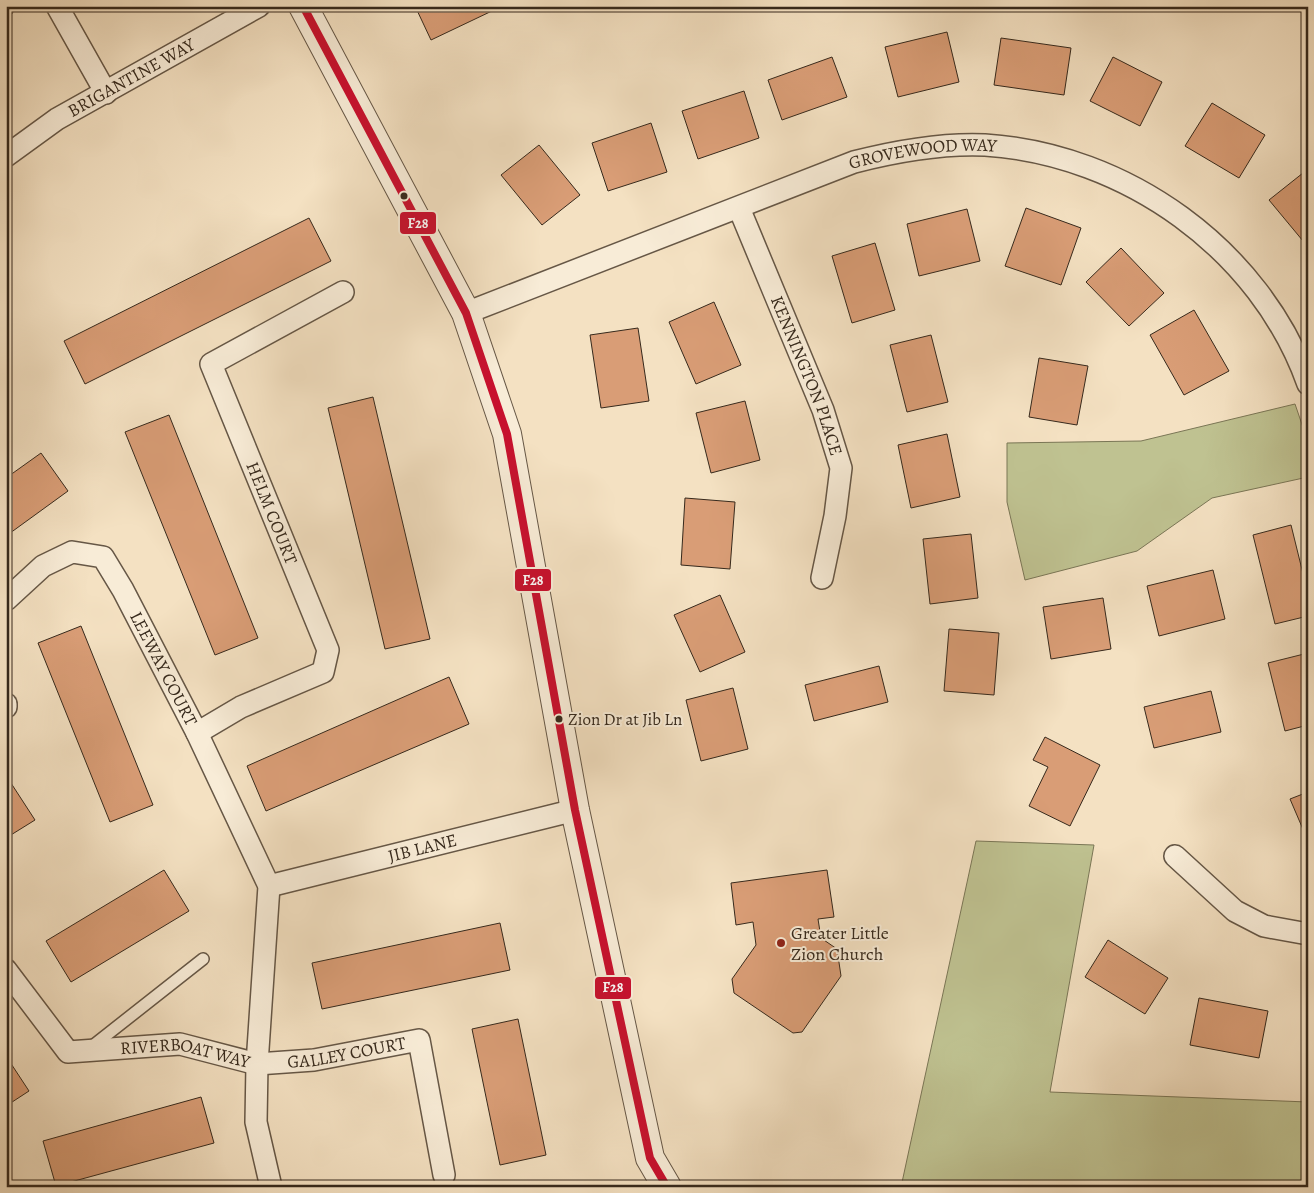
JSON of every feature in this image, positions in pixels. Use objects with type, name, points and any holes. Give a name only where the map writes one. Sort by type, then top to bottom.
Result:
[{"type":"street","points":[[57,6],[106,93]]},
{"type":"street","name":"BRIGANTINE WAY","points":[[6,156],[57,118],[106,93],[259,6]]},
{"type":"street","points":[[303,6],[466,313],[507,434],[576,810],[650,1158],[667,1187]]},
{"type":"street","name":"GROVEWOOD WAY","points":[[466,313],[854,162],[896,152],[938,146],[985,145],[1010,148],[1073,161],[1116,178],[1154,198],[1196,228],[1231,260],[1261,297],[1287,338],[1308,384]]},
{"type":"street","name":"KENNINGTON PLACE","points":[[739,208],[823,410],[841,468],[835,516],[822,578]]},
{"type":"street","name":"HELM COURT","points":[[197,734],[241,707],[323,672],[328,650],[211,364],[343,292]]},
{"type":"street","name":"LEEWAY COURT","points":[[6,600],[43,566],[72,552],[103,557],[123,590],[197,734],[269,886]]},
{"type":"street","name":"JIB LANE","points":[[269,886],[576,810]]},
{"type":"street","points":[[1175,856],[1235,911],[1264,926],[1308,934]]},
{"type":"street","name":"RIVERBOAT WAY","points":[[6,970],[68,1052],[180,1044],[257,1064],[269,886]]},
{"type":"street","name":"GALLEY COURT","points":[[257,1064],[314,1060],[419,1040],[444,1175]]},
{"type":"street","points":[[257,1064],[256,1122],[271,1187]]},
{"type":"lane","points":[[86,1051],[203,959]]},
{"type":"green space","points":[[1295,404],[1308,442],[1308,477],[1212,498],[1137,551],[1025,580],[1007,502],[1007,443],[1141,441]]},
{"type":"green space","points":[[976,841],[1094,845],[1050,1092],[1308,1102],[1308,1187],[901,1187]]},
{"type":"building","points":[[6,6],[10,6],[13,13],[6,17]]},
{"type":"building","points":[[415,6],[492,6],[494,10],[431,40]]},
{"type":"building","points":[[947,32],[959,82],[898,97],[885,47]]},
{"type":"building","points":[[1001,38],[1071,48],[1064,95],[994,85]]},
{"type":"building","points":[[832,57],[847,97],[782,120],[768,80]]},
{"type":"building","points":[[1113,57],[1162,82],[1140,126],[1090,101]]},
{"type":"building","points":[[744,91],[759,138],[698,159],[682,111]]},
{"type":"building","points":[[1212,103],[1265,135],[1239,178],[1185,146]]},
{"type":"building","points":[[651,123],[667,172],[608,191],[592,143]]},
{"type":"building","points":[[539,145],[580,195],[542,225],[501,175]]},
{"type":"building","points":[[1308,169],[1308,247],[1269,200]]},
{"type":"building","points":[[1026,208],[1081,228],[1061,285],[1005,266]]},
{"type":"building","points":[[967,209],[980,261],[919,276],[907,224]]},
{"type":"building","points":[[309,218],[331,261],[85,384],[64,341]]},
{"type":"building","points":[[875,243],[895,310],[852,323],[832,256]]},
{"type":"building","points":[[1121,248],[1164,293],[1129,326],[1086,282]]},
{"type":"building","points":[[714,302],[741,365],[696,384],[669,322]]},
{"type":"building","points":[[1194,310],[1229,371],[1184,395],[1150,335]]},
{"type":"building","points":[[638,328],[649,401],[601,408],[590,335]]},
{"type":"building","points":[[931,335],[948,402],[907,412],[890,345]]},
{"type":"building","points":[[1039,358],[1088,366],[1077,425],[1029,417]]},
{"type":"building","points":[[373,397],[430,639],[385,649],[328,408]]},
{"type":"building","points":[[745,401],[760,460],[711,473],[696,413]]},
{"type":"building","points":[[169,415],[258,638],[215,655],[125,432]]},
{"type":"building","points":[[947,434],[960,497],[911,508],[898,445]]},
{"type":"building","points":[[41,453],[68,491],[6,536],[6,478]]},
{"type":"building","points":[[685,498],[735,502],[730,569],[681,565]]},
{"type":"building","points":[[1291,525],[1308,594],[1308,616],[1275,624],[1253,535]]},
{"type":"building","points":[[971,534],[978,598],[930,604],[923,539]]},
{"type":"building","points":[[1213,570],[1225,619],[1159,636],[1147,586]]},
{"type":"building","points":[[720,595],[745,652],[700,672],[674,615]]},
{"type":"building","points":[[1103,598],[1111,649],[1051,659],[1043,607]]},
{"type":"building","points":[[81,626],[153,805],[110,822],[38,643]]},
{"type":"building","points":[[949,629],[999,633],[994,695],[944,691]]},
{"type":"building","points":[[1308,653],[1308,725],[1285,731],[1268,663]]},
{"type":"building","points":[[879,666],[888,702],[814,721],[805,685]]},
{"type":"building","points":[[449,677],[469,724],[266,811],[247,766]]},
{"type":"building","points":[[733,688],[748,749],[701,761],[686,700]]},
{"type":"building","points":[[1211,691],[1221,732],[1154,748],[1144,707]]},
{"type":"building","points":[[1045,737],[1100,765],[1070,826],[1029,806],[1048,767],[1033,760]]},
{"type":"building","points":[[9,780],[35,820],[6,838],[6,782]]},
{"type":"building","points":[[1308,792],[1308,841],[1290,799]]},
{"type":"building","points":[[164,870],[189,911],[71,982],[46,941]]},
{"type":"building","points":[[827,870],[834,917],[818,919],[821,938],[837,949],[841,976],[802,1032],[793,1033],[734,993],[732,979],[756,945],[753,922],[736,925],[731,883]]},
{"type":"building","points":[[500,923],[510,970],[322,1009],[312,963]]},
{"type":"building","points":[[1108,940],[1168,978],[1145,1014],[1085,977]]},
{"type":"building","points":[[1199,998],[1268,1011],[1259,1058],[1190,1045]]},
{"type":"building","points":[[518,1019],[546,1155],[500,1165],[472,1029]]},
{"type":"building","points":[[6,1056],[29,1091],[6,1106]]},
{"type":"building","points":[[201,1097],[214,1143],[56,1186],[43,1141]]},
{"type":"transit line","name":"F28","points":[[303,6],[466,313],[507,434],[575,810],[650,1158],[667,1187]]},
{"type":"place","name":"Zion Dr at Jib Ln","points":[[559,719]]},
{"type":"place","name":"Greater Little Zion Church","points":[[781,943]]}]
